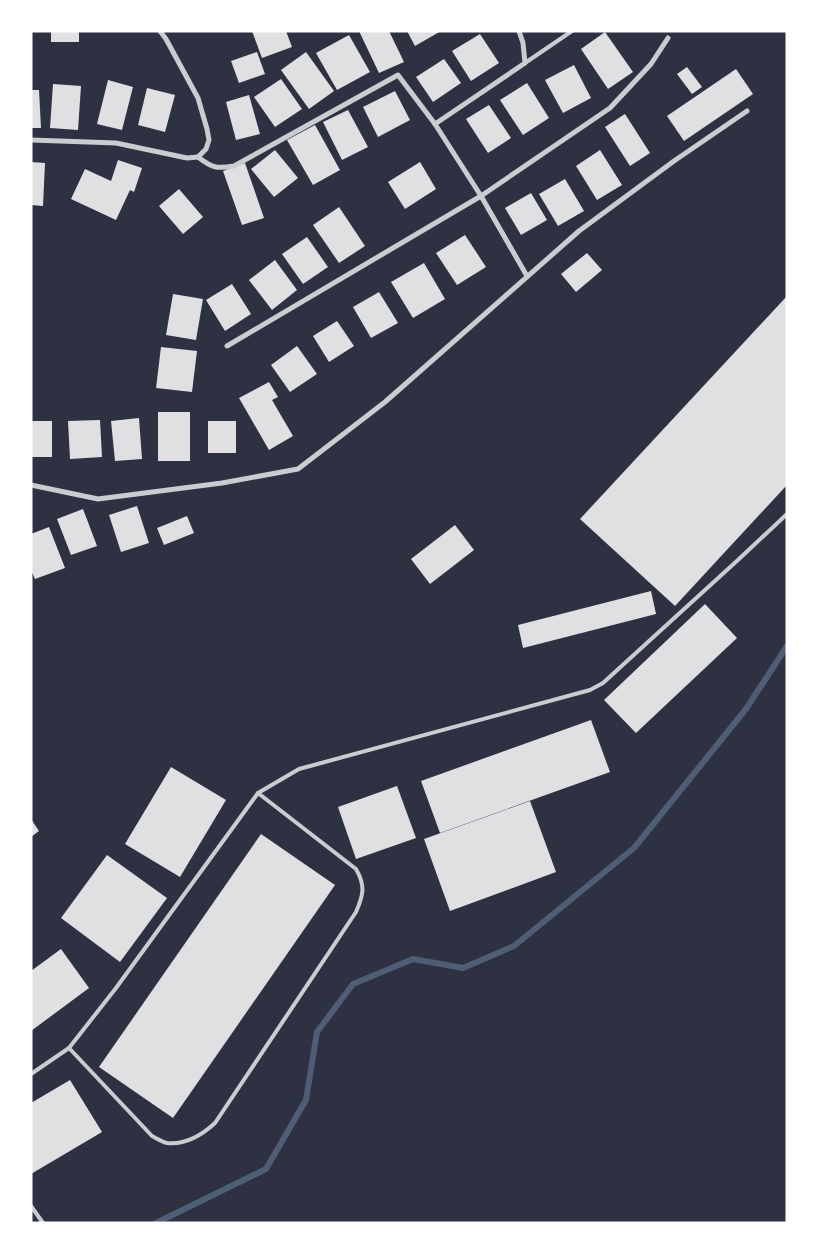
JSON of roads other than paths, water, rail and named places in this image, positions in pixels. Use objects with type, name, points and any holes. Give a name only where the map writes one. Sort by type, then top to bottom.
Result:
[{"type":"street","points":[[31,140],[116,143],[187,158],[198,157],[206,149],[209,140],[198,98],[160,31]]},
{"type":"street","points":[[436,124],[525,63],[523,43],[519,31]]},
{"type":"street","points":[[227,346],[480,196],[610,108],[651,64],[668,38]]},
{"type":"street","points":[[198,157],[210,166],[222,168],[234,166],[398,75],[436,124],[526,276]]},
{"type":"street","points":[[31,485],[98,499],[222,483],[298,469],[386,402],[526,276],[578,232],[674,161],[747,111]]},
{"type":"lane","points":[[525,63],[572,31]]},
{"type":"lane","points":[[31,1074],[68,1048],[116,988],[258,793],[299,769],[590,690],[603,683],[787,514]]},
{"type":"lane","points":[[68,1048],[152,1136],[165,1143],[179,1143],[194,1138],[206,1132],[215,1123],[356,912],[362,900],[362,878],[356,869],[258,793]]},
{"type":"lane","points":[[31,1206],[43,1223]]},
{"type":"waterway","points":[[156,1223],[266,1169],[306,1100],[317,1032],[353,984],[413,959],[463,968],[514,946],[634,848],[746,709],[787,646]]}]
